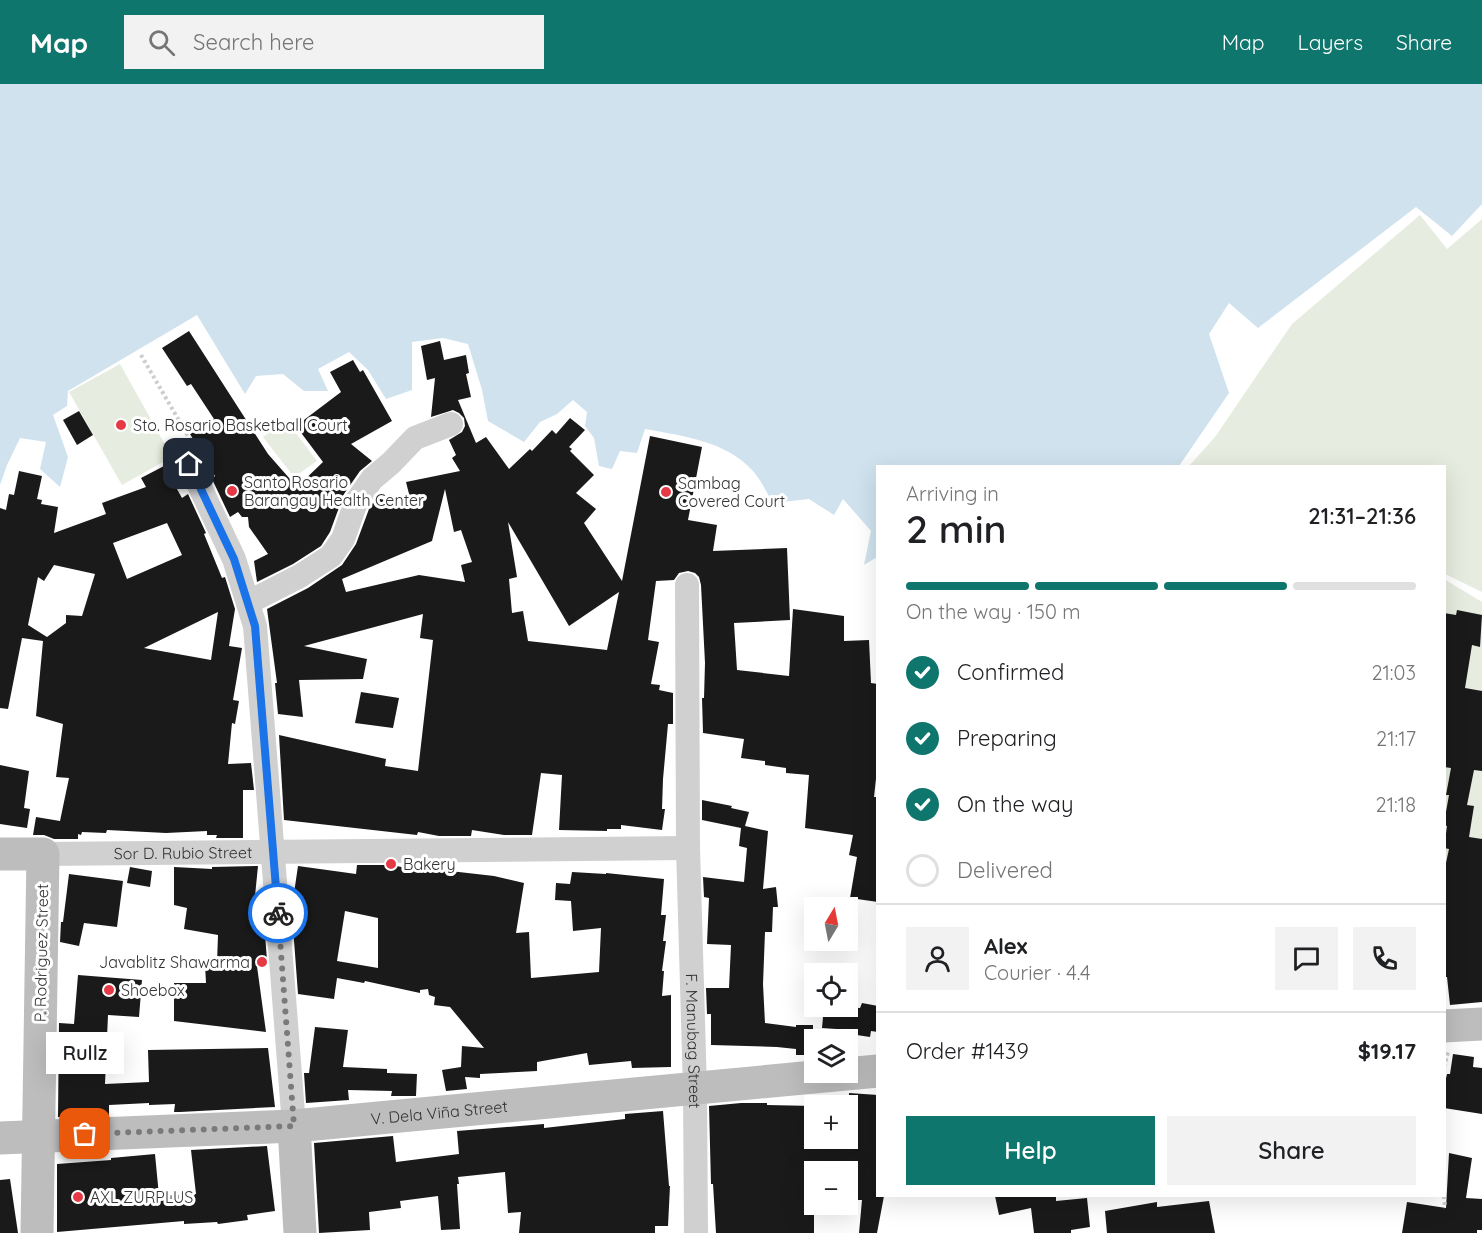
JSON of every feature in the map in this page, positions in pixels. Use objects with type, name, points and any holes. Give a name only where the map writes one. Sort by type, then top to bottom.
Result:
[{"type":"main road","name":"Sor D. Rubio Street","points":[[0,854],[43,854]]},
{"type":"main road","name":"P. Rodriguez Street","points":[[37,1233],[43,854]]},
{"type":"main road","points":[[1446,1026],[1482,1024]]},
{"type":"main road","name":"V. Dela Viña Street","points":[[0,1138],[294,1126],[876,1071]]},
{"type":"main road","points":[[294,1126],[300,1233]]},
{"type":"street","points":[[249,602],[300,576],[332,556],[343,538],[356,502],[372,479],[415,438],[450,424]]},
{"type":"street","points":[[189,464],[234,559],[255,626],[294,1126]]},
{"type":"street","name":"F. Manubag Street","points":[[687,585],[688,848],[695,1089],[696,1233]]},
{"type":"street","name":"Sor D. Rubio Street","points":[[43,854],[688,848]]},
{"type":"street","points":[[294,1233],[300,1233]]},
{"type":"path","points":[[141,355],[195,449],[189,464]]},
{"type":"path","points":[[1444,1197],[1445,1208]]},
{"type":"shaded area","points":[[1420,215],[1447,249],[1482,219],[1482,592],[1446,574],[1446,465],[1190,465],[1215,437],[1292,324]]},
{"type":"shaded area","name":"Sto. Rosario Basketball Court","points":[[120,364],[172,457],[122,485],[69,392]]},
{"type":"shaded area","points":[[286,420],[317,461],[294,477],[263,437]]},
{"type":"shaded area","points":[[1446,580],[1482,602],[1482,896],[1446,907]]},
{"type":"water","points":[[0,84],[1482,84],[1482,204],[1452,236],[1416,207],[1258,328],[1229,303],[1209,334],[1229,393],[1180,465],[876,465],[876,558],[864,565],[871,531],[843,499],[834,515],[809,499],[773,503],[753,471],[742,461],[717,446],[689,437],[645,429],[637,453],[620,451],[612,469],[599,466],[594,438],[585,426],[587,412],[573,400],[557,414],[540,422],[524,442],[488,421],[482,390],[468,344],[443,338],[412,342],[412,390],[386,399],[368,370],[349,352],[318,369],[328,391],[304,391],[283,374],[256,376],[245,394],[197,315],[68,391],[67,406],[53,415],[68,457],[60,487],[40,469],[46,442],[20,438],[0,485]]},
{"type":"building","points":[[189,331],[268,454],[297,487],[323,462],[296,426],[341,392],[330,372],[353,360],[360,372],[363,370],[392,421],[351,444],[372,461],[360,471],[344,494],[330,532],[321,546],[293,564],[257,582],[254,561],[268,554],[249,527],[248,517],[242,517],[238,512],[230,517],[212,479],[215,476],[190,434],[214,419],[191,384],[187,386],[162,348]]},
{"type":"building","points":[[440,341],[444,360],[466,355],[469,373],[466,374],[471,397],[458,400],[476,443],[486,437],[509,469],[530,449],[532,451],[552,430],[556,434],[570,418],[585,430],[569,447],[572,449],[570,451],[594,475],[576,493],[596,509],[584,523],[622,581],[650,436],[702,447],[688,520],[717,525],[713,551],[787,548],[790,620],[734,623],[737,670],[789,676],[793,609],[844,616],[844,641],[869,640],[871,683],[876,684],[874,797],[876,797],[876,902],[850,897],[857,857],[849,855],[853,835],[805,828],[809,775],[786,773],[786,768],[765,765],[765,761],[741,758],[744,739],[703,733],[702,698],[704,698],[705,663],[701,585],[699,577],[688,571],[679,573],[674,580],[656,581],[648,640],[659,642],[651,684],[660,685],[659,690],[673,693],[673,724],[668,724],[663,779],[662,809],[665,809],[662,830],[621,825],[621,829],[607,829],[607,831],[559,830],[562,775],[541,773],[532,835],[504,835],[472,830],[471,836],[439,836],[418,832],[417,835],[284,820],[279,735],[386,759],[385,766],[418,771],[433,640],[420,638],[423,614],[304,646],[367,659],[363,679],[299,680],[303,717],[278,714],[275,683],[277,683],[267,609],[308,588],[342,565],[356,544],[369,509],[376,498],[412,506],[406,482],[460,471],[452,458],[456,455],[449,440],[462,432],[465,426],[464,418],[453,410],[431,417],[435,378],[427,380],[421,346]],"holes":[[[445,489],[454,532],[461,530],[472,562],[461,565],[465,582],[419,575],[346,592],[342,579],[432,541]],[[508,522],[569,626],[619,592],[607,650],[528,641],[523,611],[512,613],[509,579],[517,577]]]},
{"type":"building","points":[[79,411],[93,435],[77,445],[63,420]]},
{"type":"building","points":[[164,466],[182,498],[188,494],[206,533],[204,534],[222,578],[225,577],[235,609],[229,646],[242,648],[233,700],[239,701],[235,724],[232,723],[228,764],[251,763],[254,790],[243,790],[243,838],[216,838],[217,835],[207,835],[207,831],[166,833],[107,830],[106,833],[82,832],[81,835],[78,834],[78,839],[54,839],[44,835],[33,835],[36,817],[60,821],[69,778],[56,777],[63,724],[36,716],[43,641],[22,638],[8,709],[0,708],[0,508],[6,510],[9,494],[14,495],[19,471],[42,476],[37,499],[42,500],[41,504],[58,507],[54,533],[106,514],[102,503],[146,487],[141,478]],"holes":[[[167,523],[182,555],[127,579],[113,543]],[[54,565],[95,574],[82,616],[66,615],[66,623],[47,637],[28,625],[38,577],[44,581]],[[218,612],[211,660],[144,648]]]},
{"type":"building","points":[[1457,610],[1482,615],[1480,647],[1472,645],[1465,688],[1482,691],[1482,771],[1474,770],[1467,805],[1474,806],[1469,837],[1482,839],[1482,1002],[1450,1005],[1446,977],[1446,863],[1449,849],[1446,848],[1446,812],[1449,795],[1446,795],[1451,768],[1446,767],[1446,613],[1456,615]]},
{"type":"building","points":[[361,692],[399,698],[393,728],[355,723]]},
{"type":"building","points":[[0,765],[29,771],[24,808],[30,809],[27,828],[0,824]]},
{"type":"building","points":[[702,800],[749,812],[745,826],[768,831],[763,889],[776,887],[778,907],[773,907],[772,932],[765,932],[763,984],[765,1023],[796,1027],[796,1025],[813,1025],[813,1029],[804,1029],[804,1055],[796,1055],[796,1049],[711,1045],[711,1014],[707,1014],[706,988],[729,988],[731,945],[707,944],[709,898],[704,897],[703,877],[744,882],[747,848],[739,846],[741,828],[702,820]]},
{"type":"building","points":[[357,865],[392,865],[494,876],[524,883],[516,933],[529,932],[531,978],[599,972],[601,928],[573,931],[571,901],[555,900],[556,883],[570,884],[572,872],[664,879],[661,915],[666,915],[663,941],[666,941],[662,971],[664,971],[662,996],[671,995],[671,1067],[632,1068],[631,1061],[589,1065],[587,1053],[537,1062],[537,1071],[480,1074],[480,1078],[465,1077],[467,1089],[446,1091],[442,1070],[461,1067],[462,1046],[484,1048],[450,1007],[434,1005],[435,997],[429,995],[428,989],[420,990],[420,993],[365,981],[364,983],[337,978],[334,999],[298,994],[291,900],[293,900],[298,866],[356,874]],"holes":[[[345,911],[378,918],[378,968],[337,961]]]},
{"type":"building","points":[[258,866],[255,896],[262,897],[267,960],[256,959],[266,1032],[174,1021],[174,983],[206,983],[205,964],[217,963],[218,935],[184,929],[187,908],[174,905],[174,867],[212,869],[212,867]]},
{"type":"building","points":[[130,867],[152,871],[150,887],[127,883]]},
{"type":"building","points":[[69,874],[123,881],[117,927],[84,923],[79,946],[60,942]]},
{"type":"building","points":[[78,975],[142,980],[139,1017],[108,1015],[105,1084],[149,1082],[148,1050],[268,1048],[275,1107],[174,1112],[175,1104],[149,1105],[149,1103],[109,1105],[109,1115],[58,1117],[59,1023],[74,1024]]},
{"type":"building","points":[[862,1003],[876,1006],[876,1032],[871,1031],[870,1037],[858,1035],[858,1029],[822,1028],[823,1017],[858,1017],[858,1008]]},
{"type":"building","points":[[315,1027],[348,1030],[343,1067],[387,1069],[387,1073],[417,1074],[416,1096],[391,1096],[392,1091],[348,1090],[349,1100],[306,1103],[304,1073],[309,1073]]},
{"type":"building","points":[[1453,1054],[1474,1057],[1473,1067],[1482,1068],[1482,1114],[1446,1108],[1446,1078],[1447,1074],[1450,1074]]},
{"type":"building","points":[[849,1093],[876,1095],[876,1197],[884,1197],[877,1233],[859,1233],[862,1200],[858,1200],[858,1161],[804,1161],[804,1215],[814,1215],[814,1233],[716,1233],[713,1184],[711,1184],[709,1106],[741,1103],[767,1103],[767,1105],[804,1106],[804,1149],[858,1149],[858,1095],[849,1095]]},
{"type":"building","points":[[663,1111],[670,1186],[668,1226],[655,1226],[655,1233],[519,1233],[521,1212],[508,1213],[505,1172],[458,1177],[460,1229],[441,1230],[438,1196],[400,1201],[401,1208],[369,1212],[370,1230],[319,1233],[314,1143],[393,1136],[396,1162],[459,1154],[457,1131],[544,1124],[544,1128],[625,1119],[625,1114]]},
{"type":"building","points":[[267,1146],[275,1211],[247,1215],[248,1220],[218,1224],[217,1222],[184,1224],[184,1221],[57,1232],[57,1164],[155,1154],[159,1196],[196,1194],[191,1150]]},
{"type":"building","points":[[1449,1153],[1472,1158],[1466,1198],[1482,1199],[1482,1230],[1477,1230],[1477,1233],[1402,1233],[1407,1202],[1446,1208]]},
{"type":"building","points":[[10,1179],[18,1233],[0,1233],[0,1180]]},
{"type":"building","points":[[995,1197],[1056,1197],[1056,1201],[1087,1198],[1090,1227],[1071,1230],[1071,1233],[1034,1233],[1031,1208],[999,1215]]},
{"type":"building","points":[[1209,1201],[1215,1233],[1107,1233],[1105,1211],[1157,1202],[1157,1207]]},
{"type":"way so far","points":[[85,1134],[294,1126],[278,913]]},
{"type":"place","name":"Sto. Rosario Basketball Court","points":[[121,425]]},
{"type":"place","name":"Santo Rosario Barangay Health Center","points":[[232,491]]},
{"type":"place","name":"Sambag Covered Court","points":[[666,492]]},
{"type":"place","name":"Bakery","points":[[391,864]]},
{"type":"place","name":"Javablitz Shawarma","points":[[262,962]]},
{"type":"place","name":"Shoebox","points":[[109,990]]},
{"type":"place","name":"Rullz","points":[[85,1134]]},
{"type":"place","name":"AXL ZURPLUS","points":[[78,1197]]},
{"type":"route","points":[[189,464],[234,559],[255,626],[278,913]]}]
